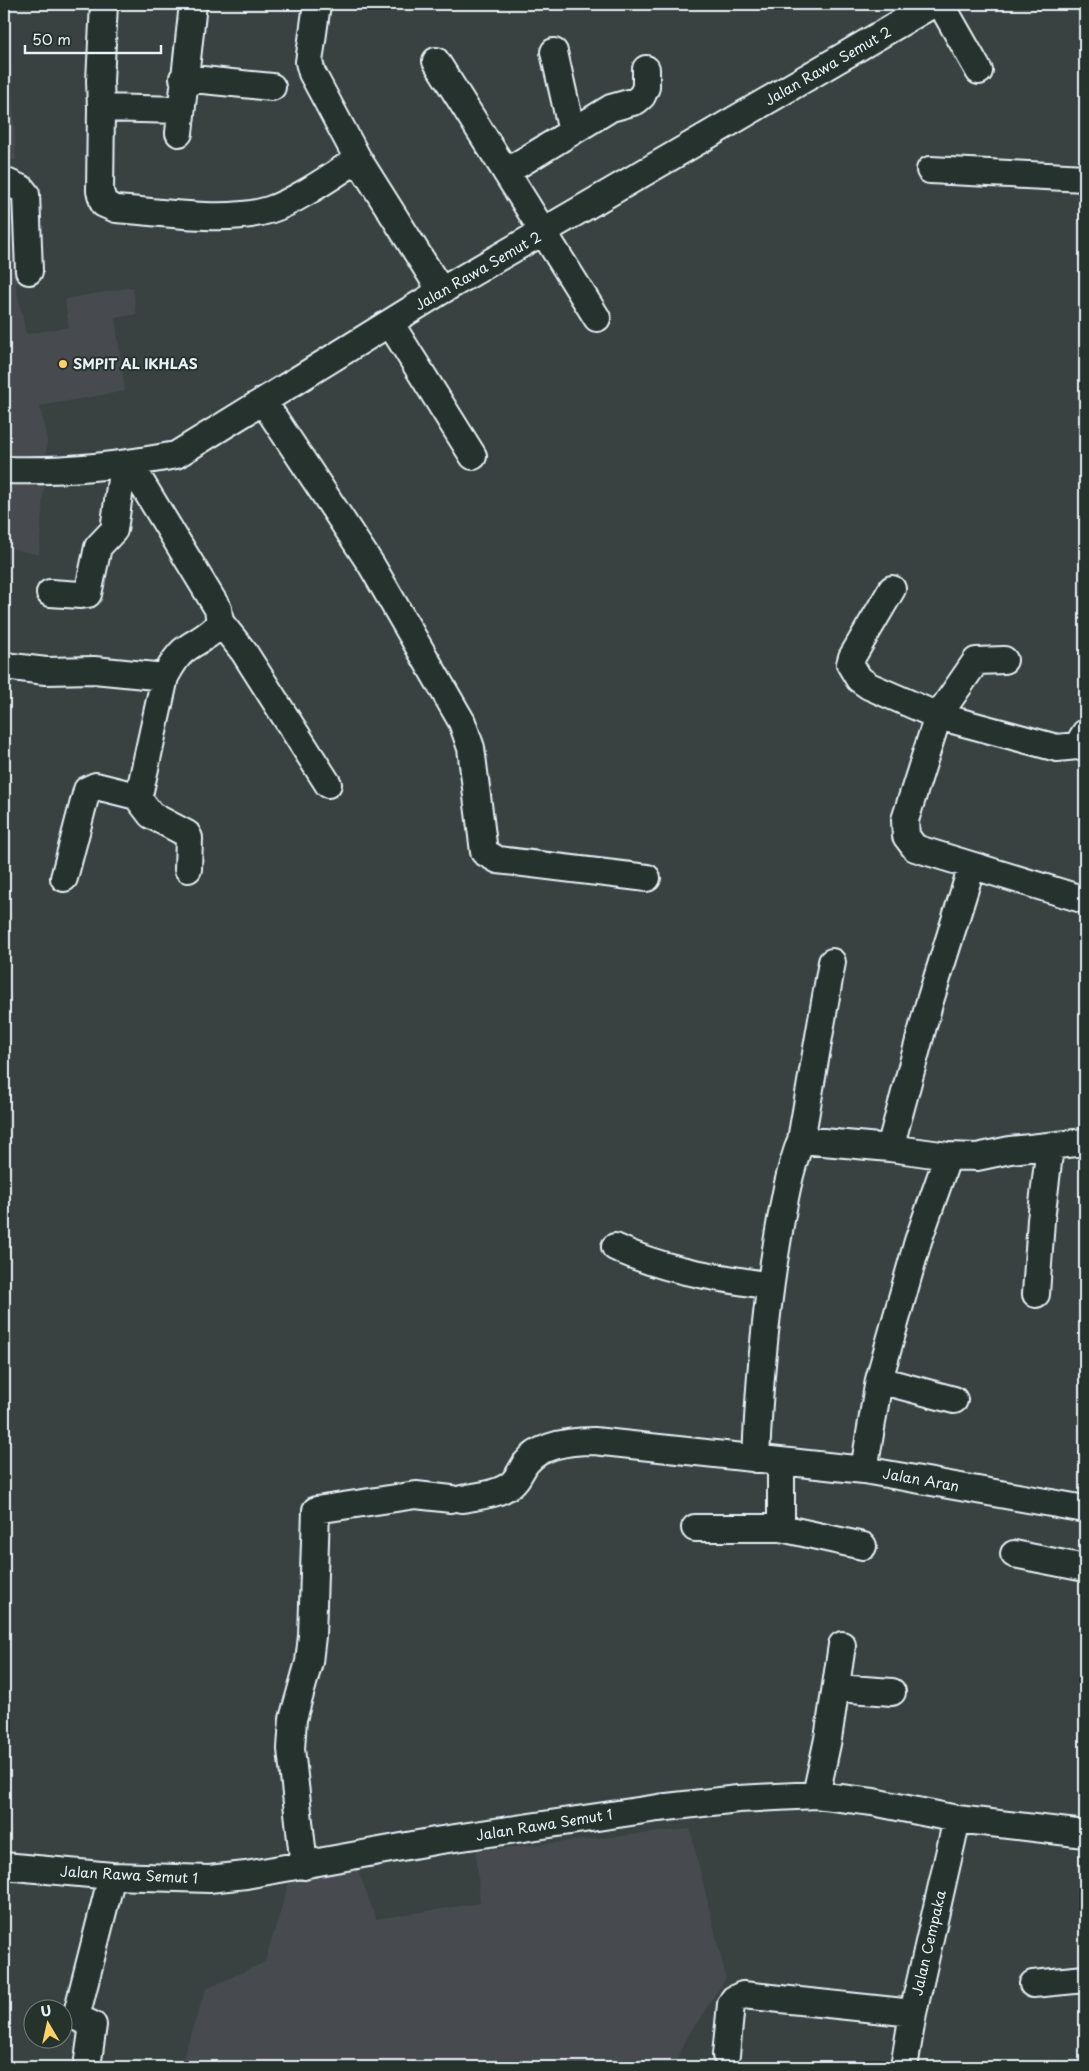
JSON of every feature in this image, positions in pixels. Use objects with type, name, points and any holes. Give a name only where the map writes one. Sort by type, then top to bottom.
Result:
[{"type":"street","points":[[104,4],[100,81],[100,191],[104,204],[116,209],[242,216],[270,210],[318,185],[358,159]]},
{"type":"street","points":[[101,108],[179,121],[193,4]]},
{"type":"street","points":[[316,4],[310,68],[358,159],[441,292]]},
{"type":"street","name":"Jalan Rawa Semut 2","points":[[4,470],[45,471],[127,465],[176,455],[441,292],[934,4]]},
{"type":"street","points":[[941,4],[979,71]]},
{"type":"street","points":[[554,52],[572,132]]},
{"type":"street","points":[[436,61],[597,318]]},
{"type":"street","points":[[506,172],[611,108],[636,101],[642,96],[646,86],[646,68]]},
{"type":"street","points":[[183,78],[272,87]]},
{"type":"street","points":[[930,170],[1085,178]]},
{"type":"street","points":[[4,182],[22,189],[26,194],[29,271]]},
{"type":"street","points":[[390,323],[473,456]]},
{"type":"street","points":[[263,401],[372,566],[462,722],[471,748],[484,852],[498,860],[647,878]]},
{"type":"street","points":[[50,593],[81,596],[88,594],[98,547],[114,530],[127,465]]},
{"type":"street","points":[[127,465],[218,609],[220,622],[244,652],[328,784]]},
{"type":"street","points":[[892,589],[852,657],[850,664],[859,679],[869,686],[938,716],[1057,748],[1077,746],[1085,733]]},
{"type":"street","points":[[135,794],[141,788],[165,677],[170,666],[182,652],[215,630],[220,622]]},
{"type":"street","points":[[1004,660],[976,661],[938,716],[905,820],[906,836],[915,848],[1085,900]]},
{"type":"street","points":[[4,666],[46,671],[94,670],[165,677]]},
{"type":"street","points":[[64,878],[87,790],[96,786],[135,794],[151,815],[187,834],[188,869]]},
{"type":"street","points":[[890,1148],[929,1004],[972,866]]},
{"type":"street","points":[[756,1458],[761,1358],[770,1286],[785,1192],[792,1163],[801,1140],[832,962]]},
{"type":"street","points":[[801,1140],[890,1148],[948,1156],[977,1157],[1010,1150],[1085,1142]]},
{"type":"street","points":[[1036,1294],[1041,1220],[1050,1146]]},
{"type":"street","points":[[864,1470],[879,1380],[918,1241],[948,1156]]},
{"type":"street","points":[[615,1246],[641,1260],[672,1270],[770,1286]]},
{"type":"street","points":[[879,1380],[954,1400]]},
{"type":"street","name":"Jalan Aran","points":[[304,1866],[291,1749],[291,1731],[309,1662],[312,1636],[316,1510],[416,1496],[457,1498],[506,1488],[513,1483],[526,1462],[542,1450],[582,1441],[608,1442],[864,1470],[1085,1509]]},
{"type":"street","points":[[781,1462],[781,1528]]},
{"type":"street","points":[[695,1528],[781,1528],[863,1546]]},
{"type":"street","points":[[1014,1554],[1085,1568]]},
{"type":"street","points":[[816,1796],[828,1739],[842,1645]]},
{"type":"street","points":[[836,1688],[892,1692]]},
{"type":"street","name":"Jalan Rawa Semut 1","points":[[4,1866],[112,1876],[209,1879],[304,1866],[435,1841],[658,1808],[738,1799],[816,1796],[873,1802],[957,1820],[1085,1834]]},
{"type":"street","name":"Jalan Cempaka","points":[[904,2067],[913,2013],[957,1820]]},
{"type":"street","points":[[86,2067],[93,2025],[78,2018],[77,2013],[112,1876]]},
{"type":"street","points":[[1033,1984],[1085,1979]]},
{"type":"street","points":[[726,2055],[731,2004],[734,1999],[743,1995],[913,2013]]},
{"type":"shaded area","points":[[4,61],[11,61],[16,160],[4,160]]},
{"type":"shaded area","name":"SMPIT AL IKHLAS","points":[[4,243],[11,243],[17,292],[26,334],[69,327],[65,299],[133,287],[136,314],[115,318],[125,391],[40,406],[47,440],[39,555],[11,548],[4,580]]},
{"type":"shaded area","points":[[690,1829],[726,1978],[686,2039],[674,2067],[180,2067],[206,1989],[265,1962],[291,1876],[354,1859],[376,1919],[480,1903],[476,1851]]},
{"type":"place","name":"SMPIT AL IKHLAS","points":[[63,364]]}]
